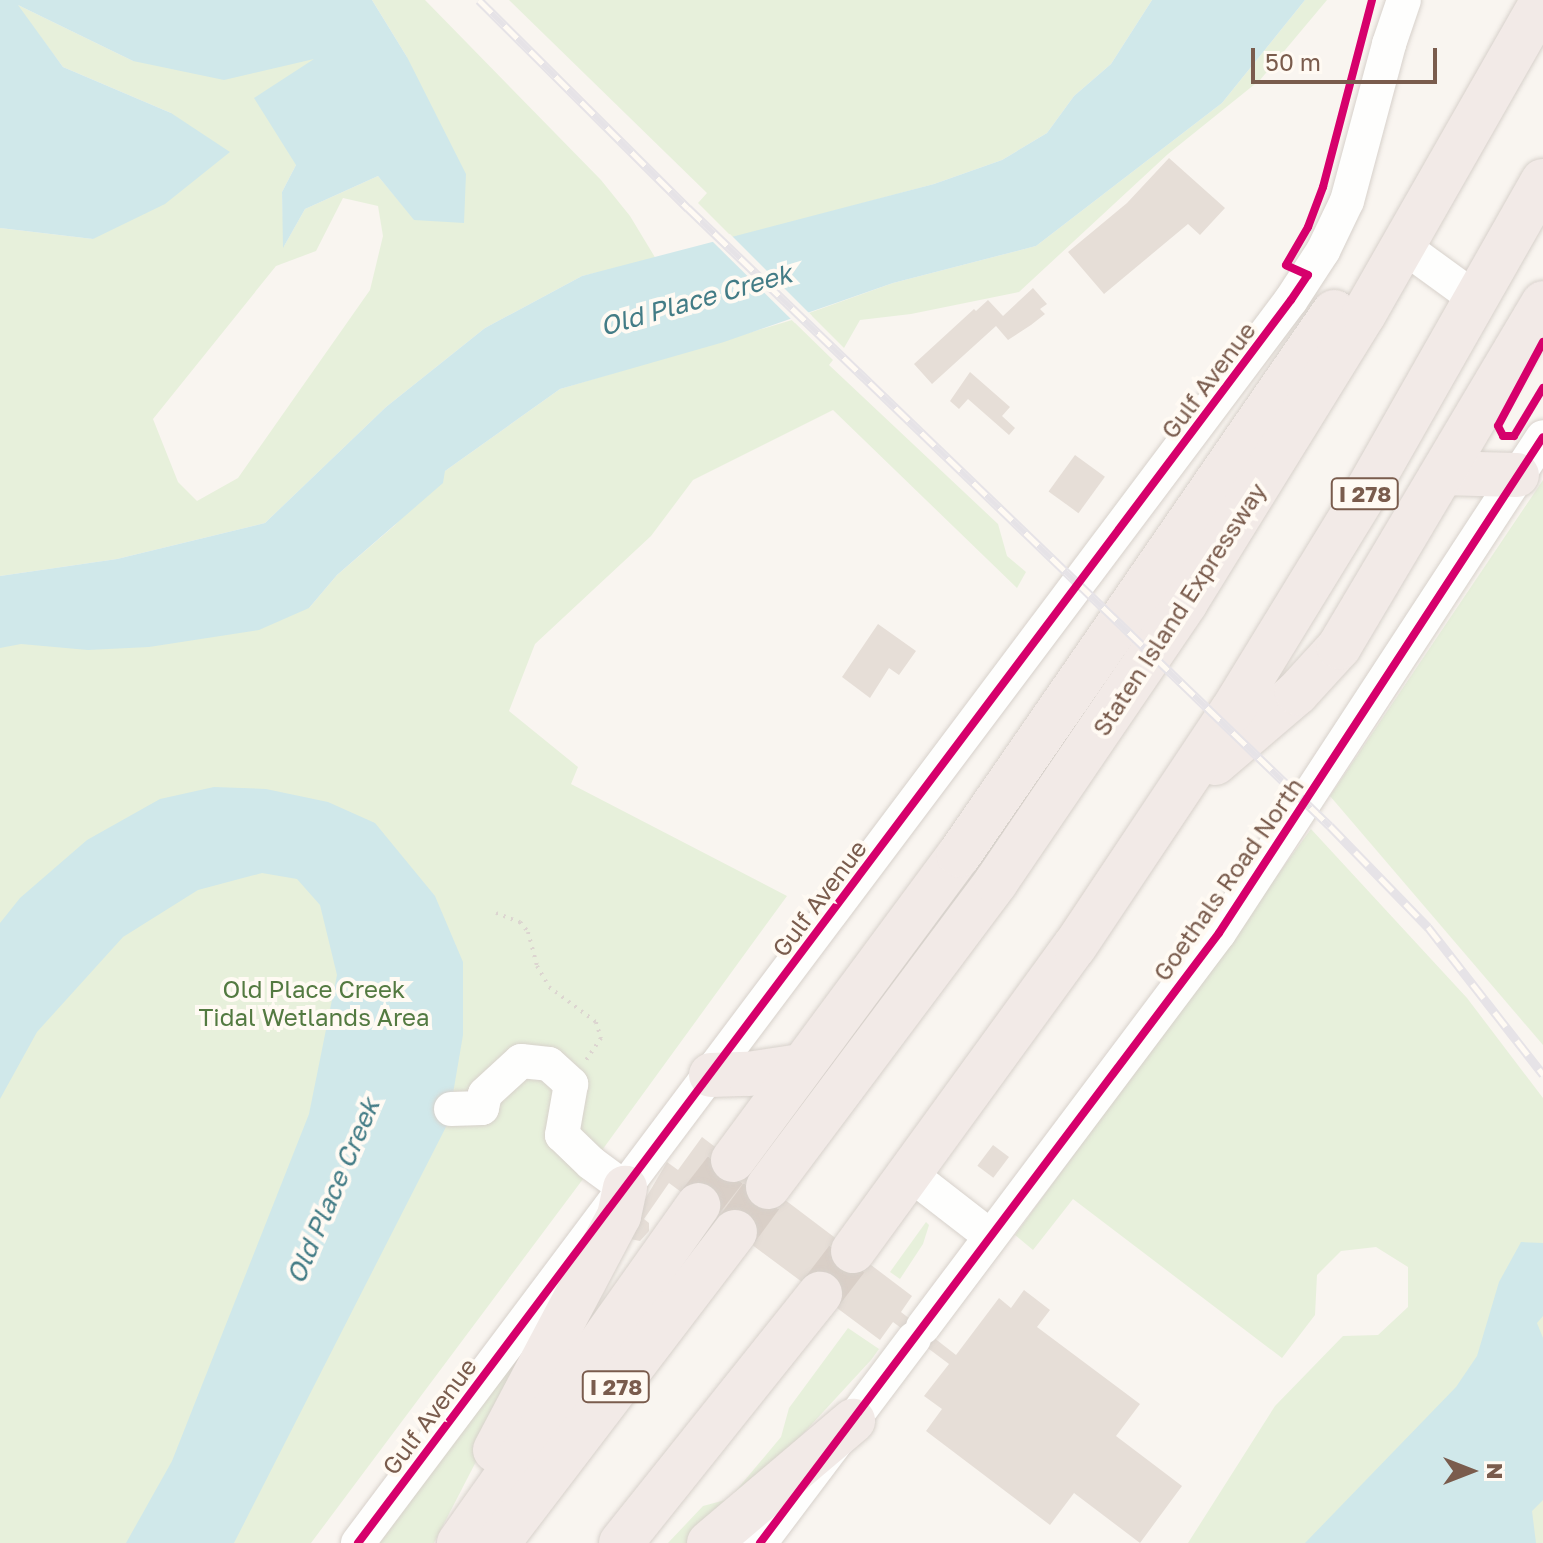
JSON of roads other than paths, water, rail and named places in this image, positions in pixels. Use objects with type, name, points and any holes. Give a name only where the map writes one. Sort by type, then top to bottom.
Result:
[{"type":"highway","name":"Staten Island Expressway","points":[[768,1187],[942,957],[1102,729],[1252,498],[1393,263],[1543,0]]},
{"type":"highway","name":"I 278","points":[[853,1251],[1067,958],[1174,799],[1369,487],[1543,181]]},
{"type":"highway","points":[[733,1160],[959,855],[1335,310],[1393,263]]},
{"type":"highway","points":[[1174,799],[1297,693],[1330,658],[1376,591],[1543,303]]},
{"type":"highway","points":[[1444,473],[1517,475]]},
{"type":"highway","points":[[711,1075],[748,1074],[800,1066]]},
{"type":"highway","points":[[446,1543],[619,1216],[625,1188]]},
{"type":"highway","points":[[459,1543],[698,1205]]},
{"type":"highway","name":"I 278","points":[[498,1543],[735,1232]]},
{"type":"highway","points":[[621,1543],[820,1294]]},
{"type":"highway","points":[[709,1543],[853,1421]]},
{"type":"street","name":"Gulf Avenue","points":[[358,1543],[1291,300],[1323,251],[1347,201],[1389,44],[1404,0]]},
{"type":"street","points":[[1393,263],[1476,299]]},
{"type":"street","name":"Goethals Road North","points":[[760,1543],[1219,933],[1543,437]]},
{"type":"street","points":[[451,1109],[482,1108],[485,1094],[521,1061],[549,1064],[571,1084],[562,1135],[591,1163],[625,1188]]},
{"type":"street","points":[[910,1174],[990,1236]]},
{"type":"water","points":[[0,0],[372,0],[407,57],[466,174],[464,223],[414,220],[378,176],[305,209],[283,248],[282,192],[296,165],[254,98],[314,59],[224,80],[133,61],[18,5],[63,67],[171,113],[230,152],[165,204],[93,239],[0,228]]},
{"type":"water","name":"Old Place Creek","points":[[1152,0],[1305,0],[1222,103],[1036,246],[893,283],[724,342],[560,389],[445,471],[443,483],[337,575],[309,608],[259,630],[149,647],[88,650],[21,644],[0,648],[0,576],[117,559],[265,523],[386,407],[485,328],[582,276],[934,184],[1002,160],[1047,133],[1074,96],[1111,64]]},
{"type":"water","name":"Old Place Creek","points":[[214,787],[266,789],[328,802],[375,823],[435,896],[463,962],[463,1035],[448,1123],[234,1543],[126,1543],[172,1461],[309,1114],[337,975],[320,905],[297,879],[262,873],[198,890],[123,937],[37,1032],[0,1099],[0,923],[20,898],[87,840],[160,799]]},
{"type":"water","points":[[1521,1242],[1543,1243],[1543,1316],[1537,1323],[1543,1338],[1543,1500],[1532,1511],[1536,1543],[1305,1543],[1456,1387],[1477,1356],[1499,1282]]},
{"type":"tunnel","points":[[698,1205],[733,1160]]},
{"type":"tunnel","points":[[735,1232],[768,1187]]},
{"type":"tunnel","points":[[820,1294],[853,1251]]},
{"type":"railway","points":[[479,0],[688,208],[1330,826],[1428,927],[1543,1074]]},
{"type":"park label","name":"Old Place Creek Tidal Wetlands Area","points":[[314,1003]]}]
